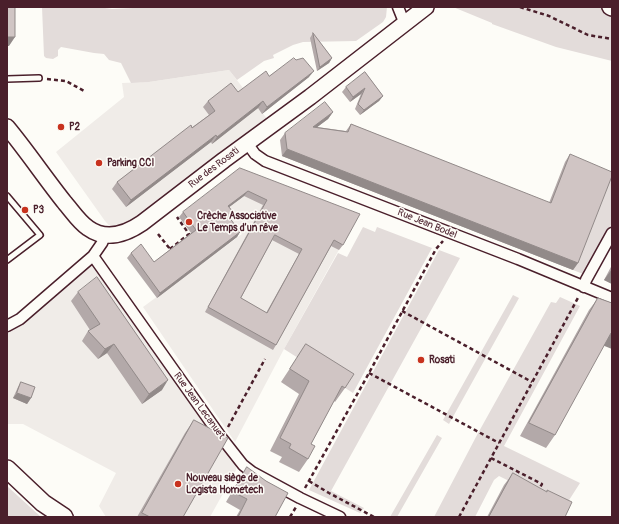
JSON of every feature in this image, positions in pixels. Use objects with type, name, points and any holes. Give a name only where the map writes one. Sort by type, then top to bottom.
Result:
[{"type":"main road","points":[[7,469],[43,503],[64,517]]},
{"type":"street","points":[[398,7],[406,23]]},
{"type":"street","name":"Rue des Rosati","points":[[106,234],[118,235],[130,231],[310,97],[426,7]]},
{"type":"street","points":[[7,127],[57,194],[81,222],[89,228],[106,234],[93,256],[20,319],[7,326]]},
{"type":"street","name":"Rue Jean Bodel","points":[[247,143],[255,154],[265,161],[518,259],[612,298]]},
{"type":"street","points":[[584,287],[586,280],[612,233]]},
{"type":"street","name":"Rue Jean Lecanuet","points":[[93,256],[221,437],[244,465],[266,481],[340,517]]},
{"type":"lane","points":[[7,79],[38,78]]},
{"type":"lane","points":[[7,196],[40,235],[7,260]]},
{"type":"path","points":[[520,7],[549,16],[588,35],[612,39]]},
{"type":"path","points":[[38,78],[66,81],[86,92]]},
{"type":"path","points":[[158,234],[171,250],[190,234],[176,216]]},
{"type":"path","points":[[300,498],[436,248],[449,233]]},
{"type":"path","points":[[459,517],[584,287]]},
{"type":"path","points":[[402,311],[532,382]]},
{"type":"path","points":[[227,430],[265,359]]},
{"type":"path","points":[[369,373],[499,443]]},
{"type":"path","points":[[490,458],[542,484],[536,494]]},
{"type":"path","points":[[309,481],[374,517]]},
{"type":"shaded area","points":[[42,7],[98,7],[112,9],[154,7],[387,7],[386,17],[383,22],[356,41],[303,42],[293,45],[273,55],[274,58],[264,61],[237,80],[229,70],[149,82],[131,83],[121,63],[109,60],[104,54],[61,47],[58,50],[58,56],[53,59],[46,58],[44,56]]},
{"type":"shaded area","points":[[453,7],[605,7],[612,10],[612,61],[556,47],[492,24]]},
{"type":"shaded area","points":[[229,70],[272,125],[118,235],[105,221],[56,152],[124,97],[122,83],[149,82]]},
{"type":"shaded area","points":[[612,171],[612,223],[583,274],[573,270]]},
{"type":"shaded area","points":[[237,173],[356,219],[284,349],[235,442],[143,307],[242,234],[211,193]]},
{"type":"shaded area","points":[[363,227],[375,232],[377,227],[432,248],[353,393],[284,349],[338,253],[347,257]]},
{"type":"shaded area","points":[[439,250],[460,258],[331,491],[364,508],[360,513],[309,490]]},
{"type":"shaded area","points":[[93,256],[235,455],[236,470],[210,517],[106,517],[99,506],[116,473],[23,424],[7,424],[7,326]]},
{"type":"shaded area","points":[[513,295],[519,298],[449,424],[443,420]]},
{"type":"shaded area","points":[[560,297],[580,306],[504,446],[580,483],[564,508],[499,476],[494,480],[475,517],[434,517],[477,435],[551,302],[556,303]]},
{"type":"shaded area","points":[[437,435],[442,438],[397,517],[390,517]]},
{"type":"shaded area","points":[[7,486],[41,517],[7,517]]},
{"type":"building","points":[[7,7],[15,7],[15,37],[7,37]]},
{"type":"building","points":[[313,33],[332,58],[320,67]]},
{"type":"building","points":[[294,58],[296,60],[303,58],[314,71],[267,107],[263,101],[131,200],[117,182],[191,125],[192,128],[215,111],[208,101],[231,83],[238,92],[266,71],[269,76]]},
{"type":"building","points":[[365,72],[383,96],[364,110],[358,104],[365,88],[353,97],[346,87]]},
{"type":"building","points":[[325,102],[333,112],[313,127],[348,132],[351,124],[551,203],[570,154],[612,172],[612,176],[578,263],[287,149],[285,133]]},
{"type":"building","points":[[240,168],[360,214],[343,245],[334,240],[276,345],[208,307],[267,200],[248,191],[228,206],[234,213],[229,217],[240,232],[160,293],[131,253],[141,244],[154,262],[196,230],[183,212]],"holes":[[[275,235],[302,249],[267,313],[241,298]]]},
{"type":"building","points":[[97,277],[168,380],[149,394],[114,344],[105,349],[88,331],[100,324],[78,292]]},
{"type":"building","points":[[598,298],[612,303],[612,333],[555,435],[529,423]]},
{"type":"building","points":[[306,344],[354,374],[345,388],[342,386],[311,444],[315,446],[308,459],[289,448],[291,444],[280,438],[309,381],[290,369]]},
{"type":"building","points":[[21,382],[35,387],[31,398],[17,393]]},
{"type":"building","name":"Nouveau siège de Logista Hometech","points":[[194,420],[228,438],[183,517],[150,517],[142,513]]},
{"type":"building","points":[[247,467],[266,481],[288,493],[275,517],[238,517],[247,499],[233,492]]},
{"type":"building","points":[[513,473],[547,492],[547,490],[572,502],[565,517],[489,517]]},
{"type":"place","name":"P2","points":[[61,127]]},
{"type":"place","name":"Parking CCI","points":[[99,163]]},
{"type":"place","name":"P3","points":[[25,210]]},
{"type":"place","name":"Crèche Associative Le Temps d’un rêve","points":[[189,222]]},
{"type":"place","name":"Rosati","points":[[421,360]]},
{"type":"place","name":"Nouveau siège de Logista Hometech","points":[[178,484]]}]
